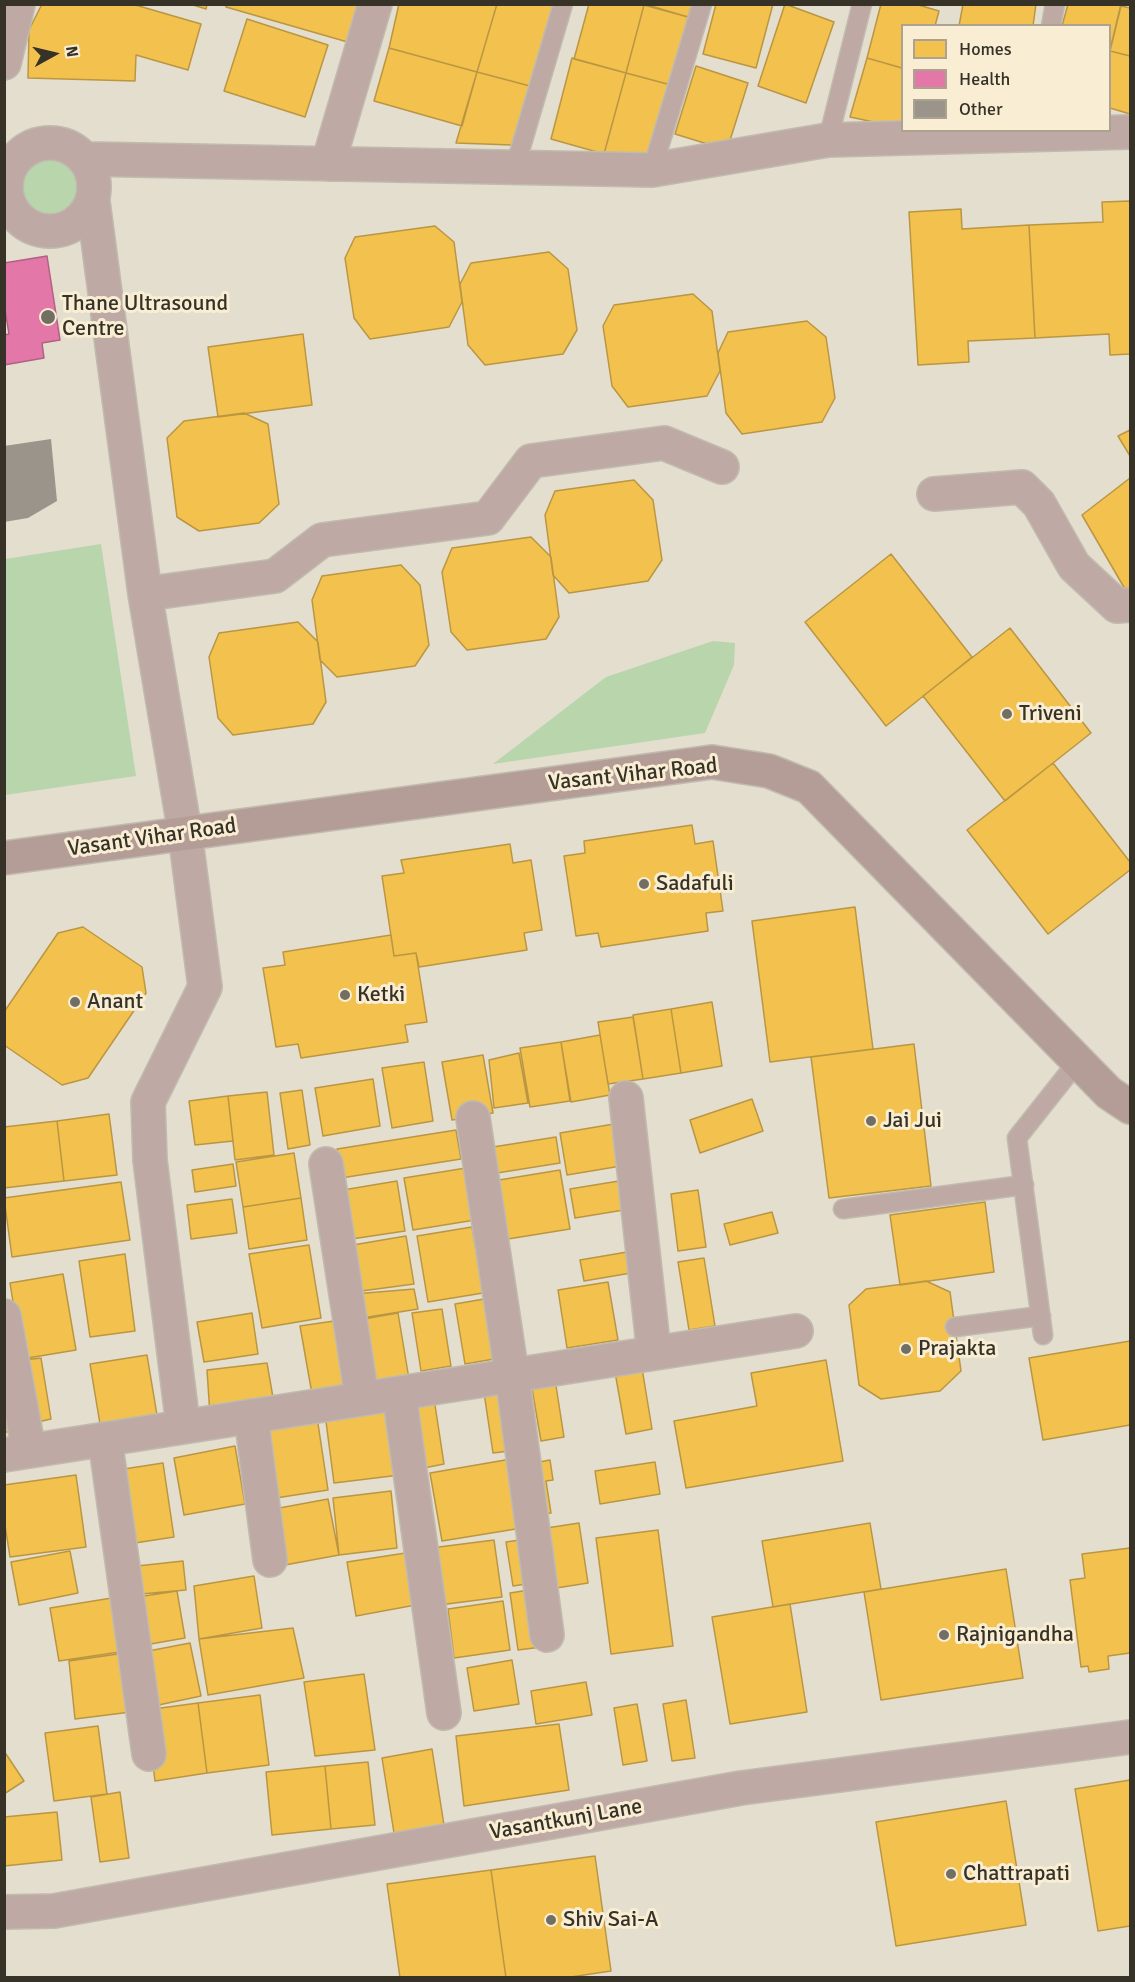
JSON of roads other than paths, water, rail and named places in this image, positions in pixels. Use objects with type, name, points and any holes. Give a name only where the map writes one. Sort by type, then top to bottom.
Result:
[{"type":"street","points":[[4,63],[18,4]]},
{"type":"street","points":[[328,164],[375,4]]},
{"type":"street","points":[[86,159],[652,170],[828,140],[1027,132],[1131,132]]},
{"type":"street","points":[[93,202],[86,215],[76,224],[62,231],[47,232],[33,229],[21,221],[5,195],[12,154],[47,143],[61,144],[86,159],[93,172],[95,187],[93,202],[145,594],[185,833],[204,987],[148,1102],[150,1160],[183,1425]]},
{"type":"street","points":[[145,594],[275,576],[322,540],[488,518],[531,461],[664,443],[722,467]]},
{"type":"street","points":[[934,494],[1022,487],[1039,504],[1074,566],[1117,606],[1131,605]]},
{"type":"street","name":"Vasant Vihar Road","points":[[4,858],[712,762],[769,771],[809,787],[833,809],[1109,1093],[1131,1107]]},
{"type":"street","points":[[626,1098],[654,1353]]},
{"type":"street","points":[[473,1119],[512,1375],[547,1635]]},
{"type":"street","points":[[326,1164],[362,1398]]},
{"type":"street","points":[[4,1316],[17,1453],[183,1425],[796,1331]]},
{"type":"street","points":[[399,1393],[444,1713]]},
{"type":"street","points":[[251,1416],[270,1560]]},
{"type":"street","points":[[105,1439],[149,1754]]},
{"type":"street","name":"Vasantkunj Lane","points":[[4,1912],[54,1911],[741,1788],[1131,1737]]},
{"type":"lane","points":[[515,167],[563,4]]},
{"type":"lane","points":[[652,170],[702,4]]},
{"type":"lane","points":[[828,140],[862,4]]},
{"type":"lane","points":[[1051,24],[1055,4]]},
{"type":"lane","points":[[1043,1335],[1017,1138],[1078,1061]]},
{"type":"lane","points":[[843,1209],[1023,1185]]},
{"type":"lane","points":[[955,1327],[1041,1316]]},
{"type":"place","name":"Thane Ultrasound Centre","points":[[48,317]]},
{"type":"place","name":"Triveni","points":[[1007,714]]},
{"type":"place","name":"Sadafuli","points":[[644,884]]},
{"type":"place","name":"Ketki","points":[[345,995]]},
{"type":"place","name":"Anant","points":[[75,1002]]},
{"type":"place","name":"Jai Jui","points":[[871,1121]]},
{"type":"place","name":"Prajakta","points":[[906,1349]]},
{"type":"place","name":"Rajnigandha","points":[[944,1635]]},
{"type":"place","name":"Chattrapati","points":[[951,1874]]},
{"type":"place","name":"Shiv Sai-A","points":[[551,1920]]}]
